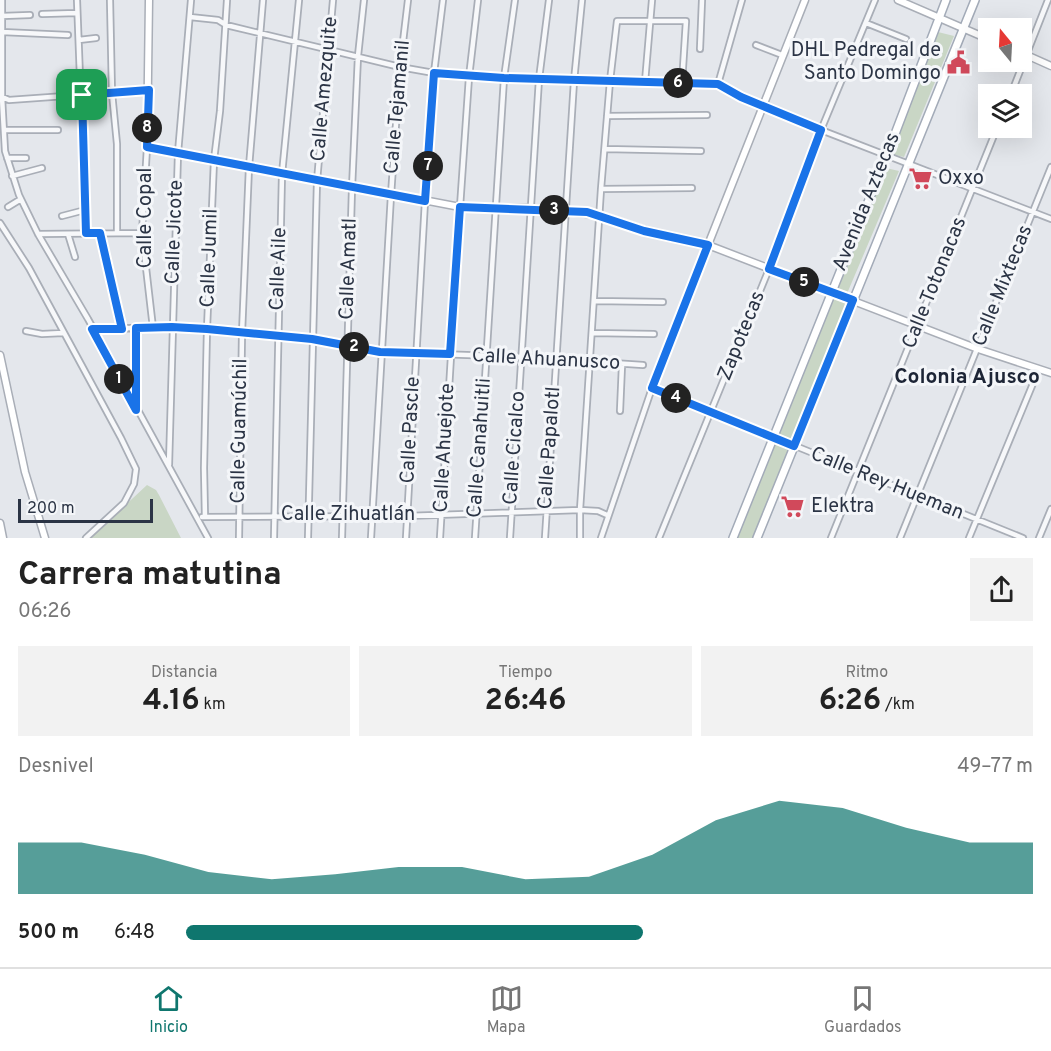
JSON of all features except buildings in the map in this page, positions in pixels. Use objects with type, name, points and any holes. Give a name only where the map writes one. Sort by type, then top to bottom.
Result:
[{"type":"main road","name":"Avenida Aztecas","points":[[733,538],[887,155],[946,0]]},
{"type":"main road","name":"Avenida Aztecas","points":[[757,538],[975,0]]},
{"type":"street","points":[[2,0],[1,97],[7,158],[12,176],[38,234],[208,538]]},
{"type":"street","points":[[77,0],[86,233]]},
{"type":"street","points":[[110,0],[112,93],[117,144],[117,233]]},
{"type":"street","name":"Calle Copal","points":[[149,0],[149,90],[142,233],[153,328]]},
{"type":"street","name":"Calle Jicote","points":[[168,465],[178,153],[191,0]]},
{"type":"street","name":"Calle Jumil","points":[[205,517],[207,329],[214,159],[220,111],[227,0]]},
{"type":"street","name":"Calle Guamúchil","points":[[239,538],[242,333],[249,167],[263,0]]},
{"type":"street","name":"Calle Aile","points":[[274,538],[282,174],[299,0]]},
{"type":"street","name":"Calle Amezquite","points":[[308,538],[317,181],[333,0]]},
{"type":"street","name":"Calle Amatl","points":[[342,538],[352,188],[358,56],[364,0]]},
{"type":"street","name":"Calle Tejamanil","points":[[371,538],[380,352],[400,67],[408,0]]},
{"type":"street","name":"Calle Pascle","points":[[406,538],[425,201],[434,73],[443,0]]},
{"type":"street","name":"Calle Ahuejote","points":[[440,538],[469,77],[478,0]]},
{"type":"street","name":"Calle Canahuitli","points":[[475,538],[504,78],[514,0]]},
{"type":"street","name":"Calle Cicalco","points":[[510,538],[539,80],[549,0]]},
{"type":"street","name":"Calle Papalotl","points":[[545,538],[574,81],[582,0]]},
{"type":"street","points":[[645,82],[652,0]]},
{"type":"street","points":[[700,49],[702,0]]},
{"type":"street","points":[[718,84],[742,0]]},
{"type":"street","points":[[603,537],[607,515],[652,388],[805,0]]},
{"type":"street","name":"Zapotecas","points":[[659,538],[769,269],[821,130],[875,0]]},
{"type":"street","points":[[898,0],[978,35]]},
{"type":"street","points":[[1032,36],[1048,0]]},
{"type":"street","points":[[42,14],[77,14]]},
{"type":"street","points":[[2,16],[30,15]]},
{"type":"street","points":[[190,17],[218,20],[226,25],[434,73],[539,80],[718,84],[821,130],[1051,219]]},
{"type":"street","points":[[580,538],[599,215],[617,21],[686,21],[682,83]]},
{"type":"street","points":[[866,23],[906,39]]},
{"type":"street","points":[[2,32],[68,35]]},
{"type":"street","points":[[79,40],[96,38]]},
{"type":"street","points":[[756,45],[782,55]]},
{"type":"street","points":[[1032,58],[1051,66]]},
{"type":"street","points":[[1,97],[9,100],[149,90]]},
{"type":"street","points":[[607,116],[707,115]]},
{"type":"street","points":[[4,130],[58,130]]},
{"type":"street","name":"Calle Totonacas","points":[[831,538],[993,138]]},
{"type":"street","points":[[147,147],[460,207],[566,210],[599,215],[644,231],[708,245],[978,349],[1051,373]]},
{"type":"street","points":[[604,149],[701,151]]},
{"type":"street","points":[[7,158],[26,158]]},
{"type":"street","name":"Calle Mixtecas","points":[[900,538],[1051,167]]},
{"type":"street","points":[[12,176],[42,168]]},
{"type":"street","points":[[601,189],[692,188]]},
{"type":"street","points":[[8,207],[21,199]]},
{"type":"street","points":[[62,216],[85,210]]},
{"type":"street","points":[[0,223],[29,268],[136,470],[134,484],[124,503],[86,538]]},
{"type":"street","points":[[100,233],[122,329]]},
{"type":"street","points":[[38,234],[142,233]]},
{"type":"street","points":[[68,234],[75,257]]},
{"type":"street","points":[[595,300],[663,302]]},
{"type":"street","name":"Calle Ahuanusco","points":[[92,329],[172,327],[207,329],[312,339],[380,352],[522,357],[642,366]]},
{"type":"street","points":[[136,328],[136,410]]},
{"type":"street","points":[[26,331],[42,334],[63,333]]},
{"type":"street","points":[[592,333],[654,334]]},
{"type":"street","points":[[0,354],[25,472],[45,538]]},
{"type":"street","points":[[621,411],[622,364]]},
{"type":"street","points":[[969,538],[1039,369]]},
{"type":"street","name":"Calle Rey Hueman","points":[[652,388],[1023,538]]},
{"type":"street","points":[[1039,538],[1051,509]]},
{"type":"street","name":"Calle Zihuatlán","points":[[196,517],[406,516],[580,510],[598,511],[607,515]]},
{"type":"street","points":[[0,523],[3,538]]},
{"type":"green space","points":[[938,32],[954,36],[904,157],[891,154]]},
{"type":"green space","points":[[886,168],[899,171],[846,296],[835,294]]},
{"type":"green space","points":[[841,297],[846,305],[794,440],[778,434],[833,300]]},
{"type":"green space","points":[[776,441],[792,448],[753,538],[736,538]]},
{"type":"green space","points":[[147,485],[156,490],[181,538],[90,538]]},
{"type":"place","name":"DHL Pedregal de Santo Domingo","points":[[959,62]]},
{"type":"place","name":"Oxxo","points":[[920,179]]},
{"type":"place","name":"Elektra","points":[[793,507]]},
{"type":"district","name":"Colonia Ajusco","points":[[967,377]]},
{"type":"route","points":[[434,73],[469,77],[718,84],[741,97],[821,130],[769,269],[853,300],[794,446],[652,388],[708,245],[644,231],[587,212],[460,207],[450,354],[380,352],[312,339],[207,329],[136,328],[136,410],[92,329],[122,329],[100,233],[86,233],[82,95],[149,90],[147,147],[425,201],[434,73]]}]
